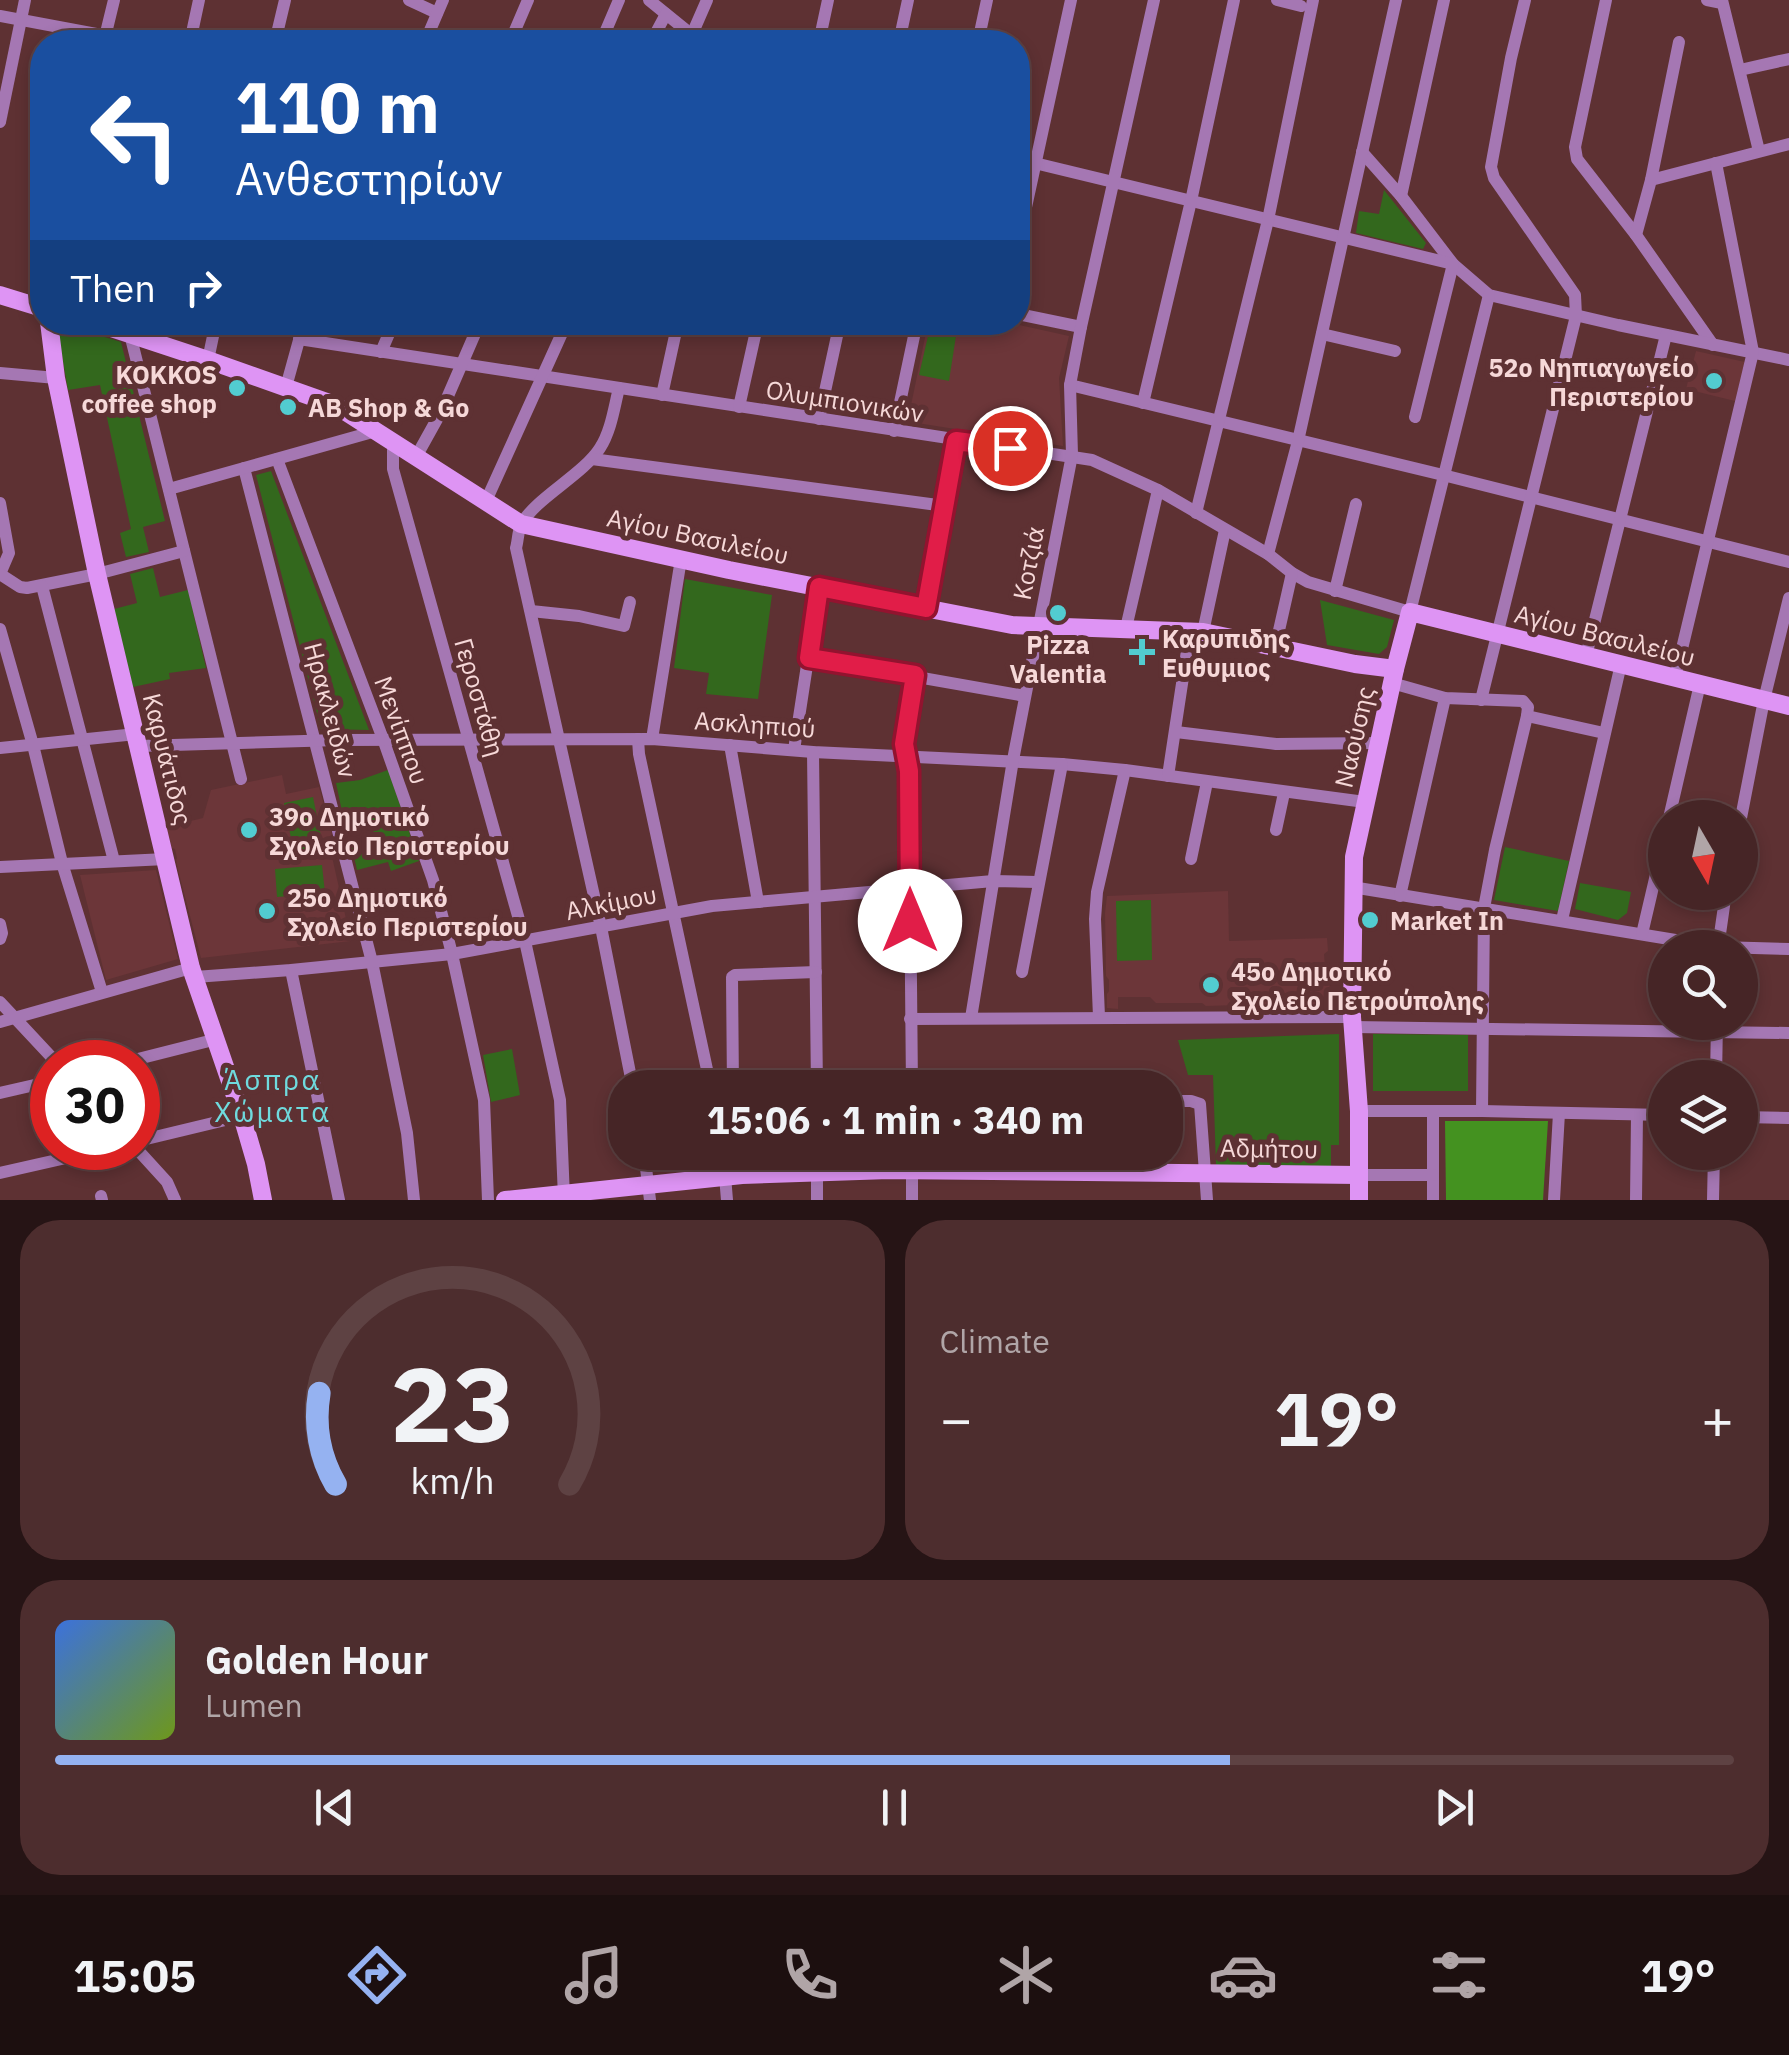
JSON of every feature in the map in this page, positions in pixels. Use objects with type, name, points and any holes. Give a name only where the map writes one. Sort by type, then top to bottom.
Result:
[{"type":"street","points":[[0,122],[25,0]]},
{"type":"street","points":[[107,30],[114,0]]},
{"type":"street","points":[[193,30],[200,0]]},
{"type":"street","points":[[278,30],[285,0]]},
{"type":"street","points":[[409,0],[440,7],[430,30]]},
{"type":"street","points":[[515,30],[528,0]]},
{"type":"street","points":[[606,30],[619,0]]},
{"type":"street","points":[[649,0],[683,30]]},
{"type":"street","points":[[694,30],[707,0]]},
{"type":"street","points":[[822,30],[828,0]]},
{"type":"street","points":[[902,30],[908,0]]},
{"type":"street","points":[[981,30],[988,0]]},
{"type":"street","points":[[1030,191],[1072,0]]},
{"type":"street","name":"Κοτζιά","points":[[971,1018],[1013,760],[1072,456],[1070,385],[1154,0]]},
{"type":"street","points":[[1143,403],[1234,0]]},
{"type":"street","points":[[1196,512],[1268,220],[1307,3],[1277,0]]},
{"type":"street","points":[[1401,196],[1444,0]]},
{"type":"street","points":[[1481,700],[1576,316],[1575,295],[1494,178],[1491,168],[1525,0]]},
{"type":"street","points":[[1606,0],[1575,147],[1577,160],[1714,345]]},
{"type":"street","points":[[1707,0],[1722,1],[1759,151]]},
{"type":"street","points":[[1268,554],[1345,239],[1392,1]]},
{"type":"street","points":[[657,30],[666,14]]},
{"type":"street","points":[[0,16],[65,30]]},
{"type":"street","points":[[1636,235],[1680,42]]},
{"type":"street","points":[[1740,70],[1789,59]]},
{"type":"street","points":[[1650,180],[1789,144]]},
{"type":"street","points":[[1362,152],[1452,264],[1489,296],[1789,360]]},
{"type":"street","points":[[1030,162],[1452,264]]},
{"type":"street","points":[[1675,678],[1752,352],[1716,162]]},
{"type":"street","points":[[1414,417],[1452,264]]},
{"type":"street","points":[[0,296],[30,305]]},
{"type":"street","name":"Ναούσης","points":[[1358,1200],[1354,857],[1393,676],[1489,296]]},
{"type":"street","points":[[1030,316],[1081,327]]},
{"type":"street","points":[[1322,334],[1395,350]]},
{"type":"street","name":"Καρυάτιδος","points":[[51,335],[97,574],[193,972],[242,1116],[263,1200]]},
{"type":"street","points":[[132,335],[241,779]]},
{"type":"street","name":"Αγίου Βασιλείου","points":[[147,335],[335,405],[522,524],[1012,625],[1196,632],[1356,664],[1393,676]]},
{"type":"street","points":[[208,360],[213,335]]},
{"type":"street","points":[[286,386],[300,335]]},
{"type":"street","points":[[381,352],[388,335]]},
{"type":"street","points":[[416,457],[441,412],[474,335]]},
{"type":"street","points":[[486,501],[562,335]]},
{"type":"street","points":[[662,395],[675,335]]},
{"type":"street","points":[[739,407],[755,335]]},
{"type":"street","points":[[820,419],[837,335]]},
{"type":"street","points":[[894,431],[915,335]]},
{"type":"street","points":[[1586,656],[1666,335]]},
{"type":"street","name":"Ολυμπιονικών","points":[[299,339],[1072,456],[1106,465],[1158,490],[1308,582],[1410,612]]},
{"type":"street","points":[[0,373],[56,378]]},
{"type":"street","points":[[1070,385],[1789,562]]},
{"type":"street","points":[[619,388],[602,446],[522,524],[516,548],[629,1070]]},
{"type":"street","points":[[169,489],[376,431]]},
{"type":"street","points":[[926,608],[956,441]]},
{"type":"street","name":"Γεροστάθη","points":[[393,442],[394,469],[525,941],[560,1100],[564,1197]]},
{"type":"street","name":"Μενίππου","points":[[276,459],[425,856],[452,954],[484,1100],[488,1200]]},
{"type":"street","points":[[592,459],[945,506]]},
{"type":"street","name":"Ηρακλειδών","points":[[244,468],[372,962],[407,1133],[414,1200]]},
{"type":"street","points":[[1126,628],[1158,490]]},
{"type":"street","points":[[0,503],[9,553],[0,574],[20,588],[97,574],[184,551]]},
{"type":"street","points":[[1335,591],[1356,504]]},
{"type":"street","points":[[1168,776],[1196,632],[1226,530]]},
{"type":"street","points":[[681,559],[639,754],[707,1070]]},
{"type":"street","points":[[1275,648],[1292,573]]},
{"type":"street","points":[[42,586],[114,860]]},
{"type":"street","points":[[794,750],[819,587]]},
{"type":"street","points":[[1744,800],[1789,598]]},
{"type":"street","points":[[531,611],[624,626],[630,602]]},
{"type":"street","name":"Αγίου Βασιλείου","points":[[1410,612],[1789,706]]},
{"type":"street","points":[[0,629],[62,863],[102,992]]},
{"type":"street","points":[[809,658],[1025,696]]},
{"type":"street","points":[[1562,920],[1621,664]]},
{"type":"street","points":[[911,1070],[909,771],[904,744],[915,675]]},
{"type":"street","points":[[1393,676],[1445,698],[1524,700],[1528,707],[1484,908],[1482,1110]]},
{"type":"street","points":[[1673,800],[1700,684]]},
{"type":"street","points":[[1400,896],[1445,698]]},
{"type":"street","points":[[1527,716],[1604,733]]},
{"type":"street","points":[[1176,732],[1276,744],[1378,744]]},
{"type":"street","name":"Ασκληπιού","points":[[0,748],[83,740],[645,739],[1062,764],[1365,802]]},
{"type":"street","points":[[730,746],[758,902]]},
{"type":"street","points":[[813,752],[816,1070]]},
{"type":"street","points":[[1022,972],[1062,764]]},
{"type":"street","points":[[1099,1017],[1097,892],[1125,770]]},
{"type":"street","points":[[1191,859],[1207,782]]},
{"type":"street","points":[[1276,830],[1284,793]]},
{"type":"street","points":[[0,867],[166,858]]},
{"type":"street","name":"Αλκίμου","points":[[7,1020],[102,992],[193,972],[291,970],[452,954],[672,912],[758,902],[993,881],[1037,882]]},
{"type":"street","points":[[1352,887],[1648,935]]},
{"type":"street","points":[[1642,934],[1648,908]]},
{"type":"street","points":[[0,924],[0,939]]},
{"type":"street","points":[[1758,948],[1789,949]]},
{"type":"street","points":[[291,970],[339,1200]]},
{"type":"street","points":[[733,1070],[732,977],[816,972]]},
{"type":"street","points":[[0,1002],[7,1020],[30,1040]]},
{"type":"street","points":[[910,1018],[1099,1017],[1483,1028],[1648,1027]]},
{"type":"street","points":[[1758,1030],[1789,1033]]},
{"type":"street","points":[[160,1054],[217,1040]]},
{"type":"street","points":[[0,1093],[30,1086]]},
{"type":"street","points":[[1183,1101],[1200,1104],[1207,1200]]},
{"type":"street","points":[[1359,1111],[1648,1114]]},
{"type":"street","points":[[1433,1111],[1434,1200]]},
{"type":"street","points":[[1554,1200],[1560,1113]]},
{"type":"street","points":[[1636,1200],[1637,1114]]},
{"type":"street","points":[[160,1138],[242,1116]]},
{"type":"street","points":[[1758,1117],[1789,1118]]},
{"type":"street","points":[[0,1173],[30,1166]]},
{"type":"street","points":[[158,1170],[175,1200]]},
{"type":"street","points":[[725,1170],[727,1200]]},
{"type":"street","name":"Αδμήτου","points":[[505,1200],[650,1192],[726,1177],[834,1170]]},
{"type":"street","points":[[912,1170],[912,1200]]},
{"type":"street","name":"Αδμήτου","points":[[1153,1170],[1433,1176]]},
{"type":"street","points":[[1713,1200],[1714,1170]]},
{"type":"street","points":[[817,1172],[817,1200]]},
{"type":"shaded area","points":[[1030,327],[1069,336],[1059,378],[1063,446],[911,422],[909,415],[926,335],[1030,335]]},
{"type":"shaded area","name":"52ο Νηπιαγωγείο Περιστερίου","points":[[1696,351],[1745,362],[1735,401],[1686,389]]},
{"type":"shaded area","points":[[282,775],[286,794],[319,787],[332,834],[328,839],[351,941],[201,958],[175,849],[166,827],[203,818],[211,790]]},
{"type":"shaded area","points":[[156,870],[178,959],[106,980],[80,875]]},
{"type":"shaded area","points":[[1228,891],[1229,941],[1327,938],[1328,951],[1324,954],[1329,970],[1330,1008],[1271,1008],[1269,1003],[1242,1009],[1238,1005],[1156,1003],[1150,997],[1118,997],[1118,1009],[1107,1008],[1107,896]]},
{"type":"green space","points":[[1384,190],[1426,243],[1423,249],[1356,233],[1359,211],[1379,214]]},
{"type":"green space","points":[[58,335],[98,335],[121,342],[165,521],[143,527],[149,552],[126,557],[120,533],[131,529],[100,385],[68,390]]},
{"type":"green space","points":[[928,335],[956,335],[949,381],[919,375]]},
{"type":"green space","points":[[271,471],[369,730],[321,729],[256,475]]},
{"type":"green space","points":[[153,568],[160,597],[188,590],[206,668],[169,673],[170,679],[133,687],[114,609],[137,603],[130,574]]},
{"type":"green space","points":[[685,579],[772,595],[758,699],[706,694],[709,673],[674,668]]},
{"type":"green space","points":[[1320,600],[1394,620],[1387,647],[1379,654],[1327,645]]},
{"type":"green space","points":[[388,770],[419,861],[391,871],[388,862],[357,870],[352,848],[376,842],[370,816],[344,821],[336,783]]},
{"type":"green space","points":[[313,797],[324,851],[295,858],[284,803]]},
{"type":"green space","points":[[1505,847],[1569,861],[1558,911],[1494,900]]},
{"type":"green space","points":[[322,865],[325,893],[277,897],[275,869]]},
{"type":"green space","points":[[1580,883],[1631,892],[1627,913],[1618,920],[1575,909]]},
{"type":"green space","points":[[1151,900],[1152,960],[1117,961],[1116,901]]},
{"type":"green space","points":[[1339,1034],[1339,1145],[1331,1145],[1331,1166],[1216,1165],[1213,1075],[1188,1075],[1178,1040]]},
{"type":"green space","points":[[1373,1034],[1468,1035],[1468,1091],[1373,1091]]},
{"type":"green space","points":[[512,1049],[520,1095],[491,1102],[483,1055]]},
{"type":"green space","points":[[1445,1121],[1548,1121],[1543,1200],[1446,1200]]},
{"type":"place","name":"52ο Νηπιαγωγείο Περιστερίου","points":[[1714,381]]},
{"type":"place","name":"KOKKOS coffee shop","points":[[237,388]]},
{"type":"place","name":"AB Shop & Go","points":[[288,407]]},
{"type":"place","name":"Pizza Valentia","points":[[1058,613]]},
{"type":"place","name":"Καρυπιδης Ευθυμιος","points":[[1142,652]]},
{"type":"place","name":"39ο Δημοτικό Σχολείο Περιστερίου","points":[[249,830]]},
{"type":"place","name":"25ο Δημοτικό Σχολείο Περιστερίου","points":[[267,911]]},
{"type":"place","name":"Market In","points":[[1370,920]]},
{"type":"place","name":"45ο Δημοτικό Σχολείο Πετρούπολης","points":[[1211,985]]},
{"type":"district","name":"Άσπρα Χώματα","points":[[273,1095]]},
{"type":"route","points":[[910,921],[909,771],[904,744],[915,675],[809,658],[819,587],[926,608],[956,441],[1010,448]]}]
